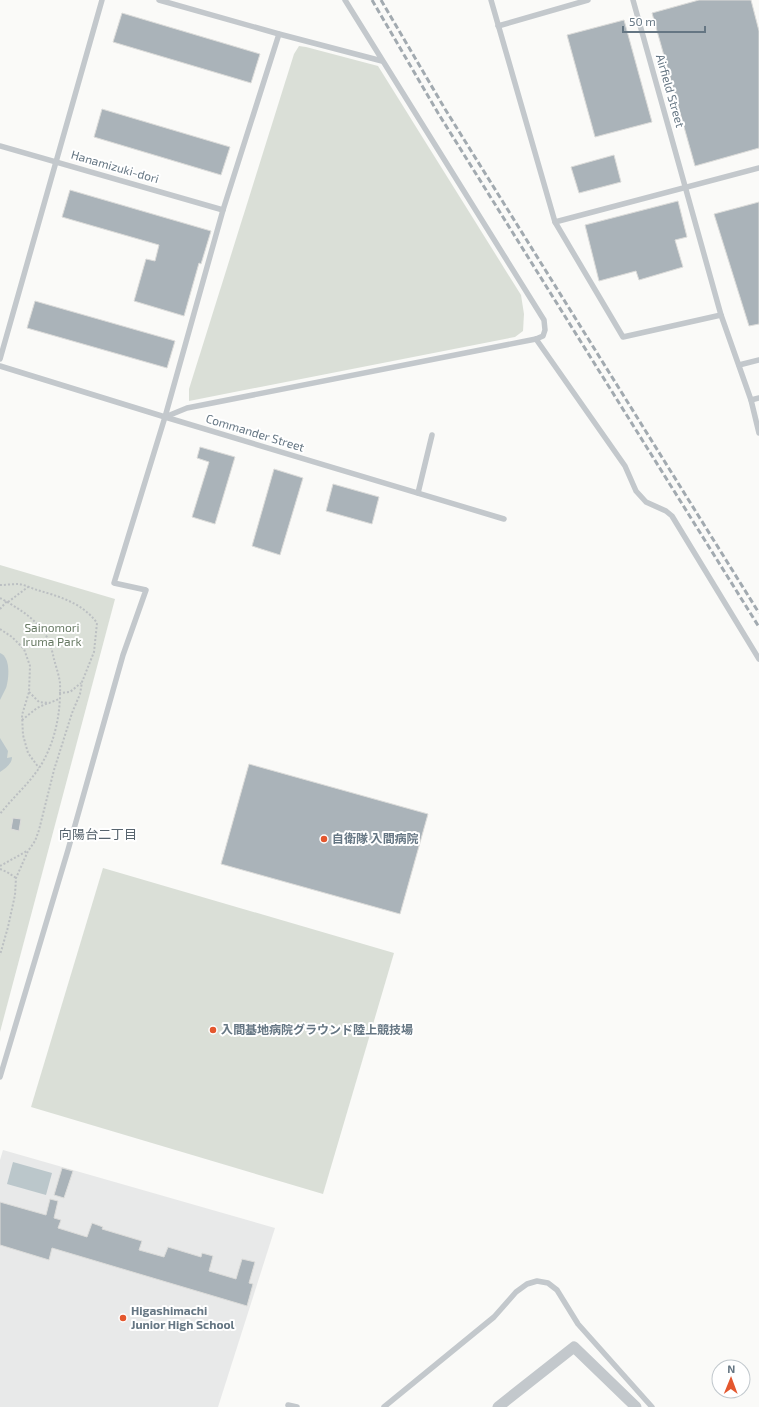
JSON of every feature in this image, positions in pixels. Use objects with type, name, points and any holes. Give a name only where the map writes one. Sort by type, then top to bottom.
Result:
[{"type":"street","points":[[498,1407],[574,1347],[636,1407]]},
{"type":"lane","points":[[0,359],[102,0]]},
{"type":"lane","points":[[159,0],[382,62]]},
{"type":"lane","points":[[165,417],[187,408],[536,339],[543,336],[545,330],[544,320],[382,62],[345,0]]},
{"type":"lane","points":[[491,0],[555,222],[623,336],[721,315]]},
{"type":"lane","points":[[498,26],[588,0]]},
{"type":"lane","name":"Airfield Street","points":[[633,0],[721,315],[751,400],[759,433]]},
{"type":"lane","points":[[0,1077],[68,850],[123,655],[146,590],[114,583],[165,417],[224,210],[279,34]]},
{"type":"lane","name":"Hanamizuki-dori","points":[[0,146],[224,210]]},
{"type":"lane","points":[[555,222],[759,168]]},
{"type":"lane","points":[[536,339],[625,466],[636,491],[646,502],[666,511],[672,516],[759,659]]},
{"type":"lane","points":[[739,365],[759,360]]},
{"type":"lane","name":"Commander Street","points":[[0,366],[504,519]]},
{"type":"lane","points":[[751,400],[759,398]]},
{"type":"lane","points":[[418,493],[432,435]]},
{"type":"lane","points":[[384,1407],[494,1317],[516,1292],[527,1284],[537,1281],[548,1283],[557,1290],[578,1324],[652,1407]]},
{"type":"lane","points":[[288,1404],[297,1407]]},
{"type":"path","points":[[0,585],[20,584],[65,599],[91,616],[97,623],[94,652],[82,682],[80,694],[72,713],[54,770],[39,830],[16,878],[15,895],[0,955]]},
{"type":"path","points":[[0,609],[28,587]]},
{"type":"path","points":[[0,598],[34,620],[44,632],[52,648],[60,682],[59,715],[48,752],[28,783],[0,814]]},
{"type":"path","points":[[0,629],[12,636],[24,649],[30,666],[29,692],[22,715],[23,735],[28,753],[39,768]]},
{"type":"path","points":[[59,692],[70,692],[82,682]]},
{"type":"path","points":[[29,692],[39,702],[49,702]]},
{"type":"path","points":[[22,720],[36,708],[59,699]]},
{"type":"path","points":[[0,866],[28,851]]},
{"type":"path","points":[[0,870],[7,872],[16,878]]},
{"type":"shaded area","points":[[0,653],[4,655],[8,663],[8,679],[6,688],[0,700]]},
{"type":"shaded area","points":[[0,738],[8,751],[7,758],[12,757],[12,760],[6,768],[0,772]]},
{"type":"shaded area","name":"Higashimachi Junior High School","points":[[3,1150],[275,1228],[218,1407],[0,1407],[0,1160]]},
{"type":"shaded area","points":[[13,1162],[52,1173],[46,1195],[7,1184]]},
{"type":"green space","points":[[299,46],[378,66],[521,295],[524,314],[523,331],[515,337],[189,401],[189,389],[294,54]]},
{"type":"green space","name":"Sainomori Iruma Park","points":[[0,565],[115,599],[0,1032]]},
{"type":"green space","name":"入間基地病院グラウンド陸上競技場","points":[[103,868],[394,953],[323,1194],[31,1107]]},
{"type":"building","points":[[699,0],[751,0],[759,31],[759,148],[695,166],[652,13]]},
{"type":"building","points":[[122,13],[260,54],[251,83],[113,42]]},
{"type":"building","points":[[624,20],[652,122],[595,137],[567,35]]},
{"type":"building","points":[[102,109],[230,147],[221,175],[94,137]]},
{"type":"building","points":[[614,155],[621,182],[579,193],[571,167]]},
{"type":"building","points":[[70,190],[211,231],[201,264],[199,263],[184,316],[134,301],[146,259],[155,261],[159,245],[62,217]]},
{"type":"building","points":[[678,201],[687,237],[675,240],[683,267],[639,280],[636,271],[599,281],[585,225]]},
{"type":"building","points":[[759,202],[759,324],[749,326],[714,214]]},
{"type":"building","points":[[35,301],[175,341],[167,368],[27,328]]},
{"type":"building","points":[[200,447],[235,457],[215,524],[192,517],[209,462],[197,458]]},
{"type":"building","points":[[274,469],[303,478],[280,555],[252,546]]},
{"type":"building","points":[[333,484],[379,497],[372,524],[326,511]]},
{"type":"building","name":"自衛隊 入間病院","points":[[249,764],[428,814],[400,914],[221,864]]},
{"type":"building","points":[[13,818],[21,819],[19,831],[11,829]]},
{"type":"building","points":[[62,1168],[73,1171],[64,1198],[54,1195]]},
{"type":"building","points":[[50,1199],[58,1201],[54,1218],[61,1220],[58,1228],[87,1237],[92,1223],[103,1227],[102,1229],[142,1241],[139,1250],[164,1257],[168,1247],[201,1257],[202,1253],[213,1256],[209,1271],[236,1279],[242,1259],[255,1262],[249,1283],[253,1284],[247,1306],[52,1248],[49,1260],[0,1245],[0,1202],[46,1215]]},
{"type":"railway","points":[[372,0],[438,113],[759,627]]},
{"type":"railway","points":[[381,0],[445,109],[759,613]]},
{"type":"place","name":"自衛隊 入間病院","points":[[324,839]]},
{"type":"place","name":"入間基地病院グラウンド陸上競技場","points":[[213,1030]]},
{"type":"place","name":"Higashimachi Junior High School","points":[[123,1318]]},
{"type":"district","name":"向陽台二丁目","points":[[98,834]]}]
